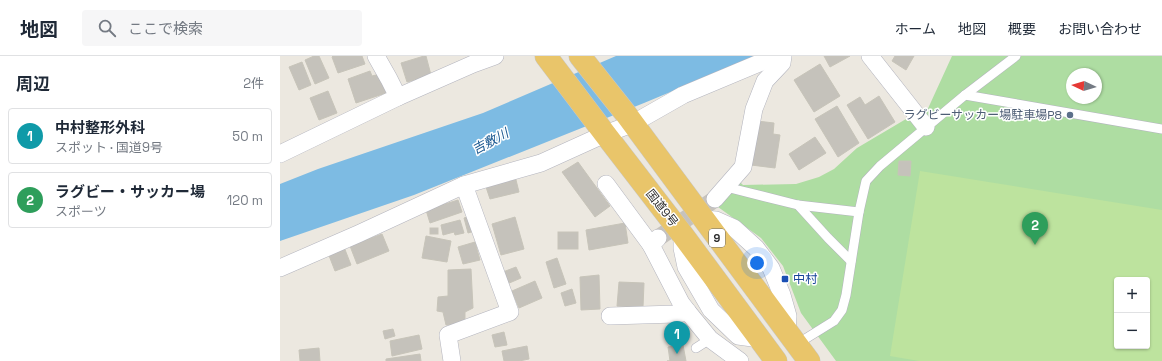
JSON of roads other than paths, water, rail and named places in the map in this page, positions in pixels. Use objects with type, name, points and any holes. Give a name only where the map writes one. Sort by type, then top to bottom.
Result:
[{"type":"highway","name":"国道9号","points":[[546,56],[682,234],[760,339],[772,360]]},
{"type":"highway","name":"9","points":[[580,56],[629,119],[797,345]]},
{"type":"street","points":[[376,56],[398,97]]},
{"type":"street","points":[[280,154],[398,97],[495,56]]},
{"type":"street","points":[[280,268],[464,185],[541,163],[602,130],[683,94],[776,56]]},
{"type":"street","points":[[720,193],[743,167],[754,109],[765,81],[782,63],[783,56]]},
{"type":"street","points":[[870,56],[926,127]]},
{"type":"street","points":[[606,184],[655,241],[681,303],[710,339],[740,361]]},
{"type":"street","points":[[452,361],[448,335],[510,312],[464,185]]},
{"type":"street","points":[[610,316],[676,314],[688,312]]},
{"type":"street","points":[[772,360],[797,345]]},
{"type":"lane","points":[[797,345],[834,321],[842,310],[859,212],[866,181],[880,166],[926,127],[1016,56]]},
{"type":"lane","points":[[965,95],[1162,129]]},
{"type":"lane","points":[[720,193],[859,212]]},
{"type":"lane","points":[[798,204],[851,261]]},
{"type":"lane","points":[[696,348],[710,339]]},
{"type":"water","name":"吉敷川","points":[[616,56],[757,56],[414,195],[280,241],[280,184],[318,169],[483,113]]},
{"type":"tunnel","points":[[658,238],[715,199]]},
{"type":"place","name":"ラグビーサッカー場駐車場P8","points":[[1070,115]]},
{"type":"place","name":"ラグビー・サッカー場","points":[[1035,245]]},
{"type":"place","name":"中村","points":[[785,279]]},
{"type":"place","name":"中村整形外科","points":[[677,354]]}]
